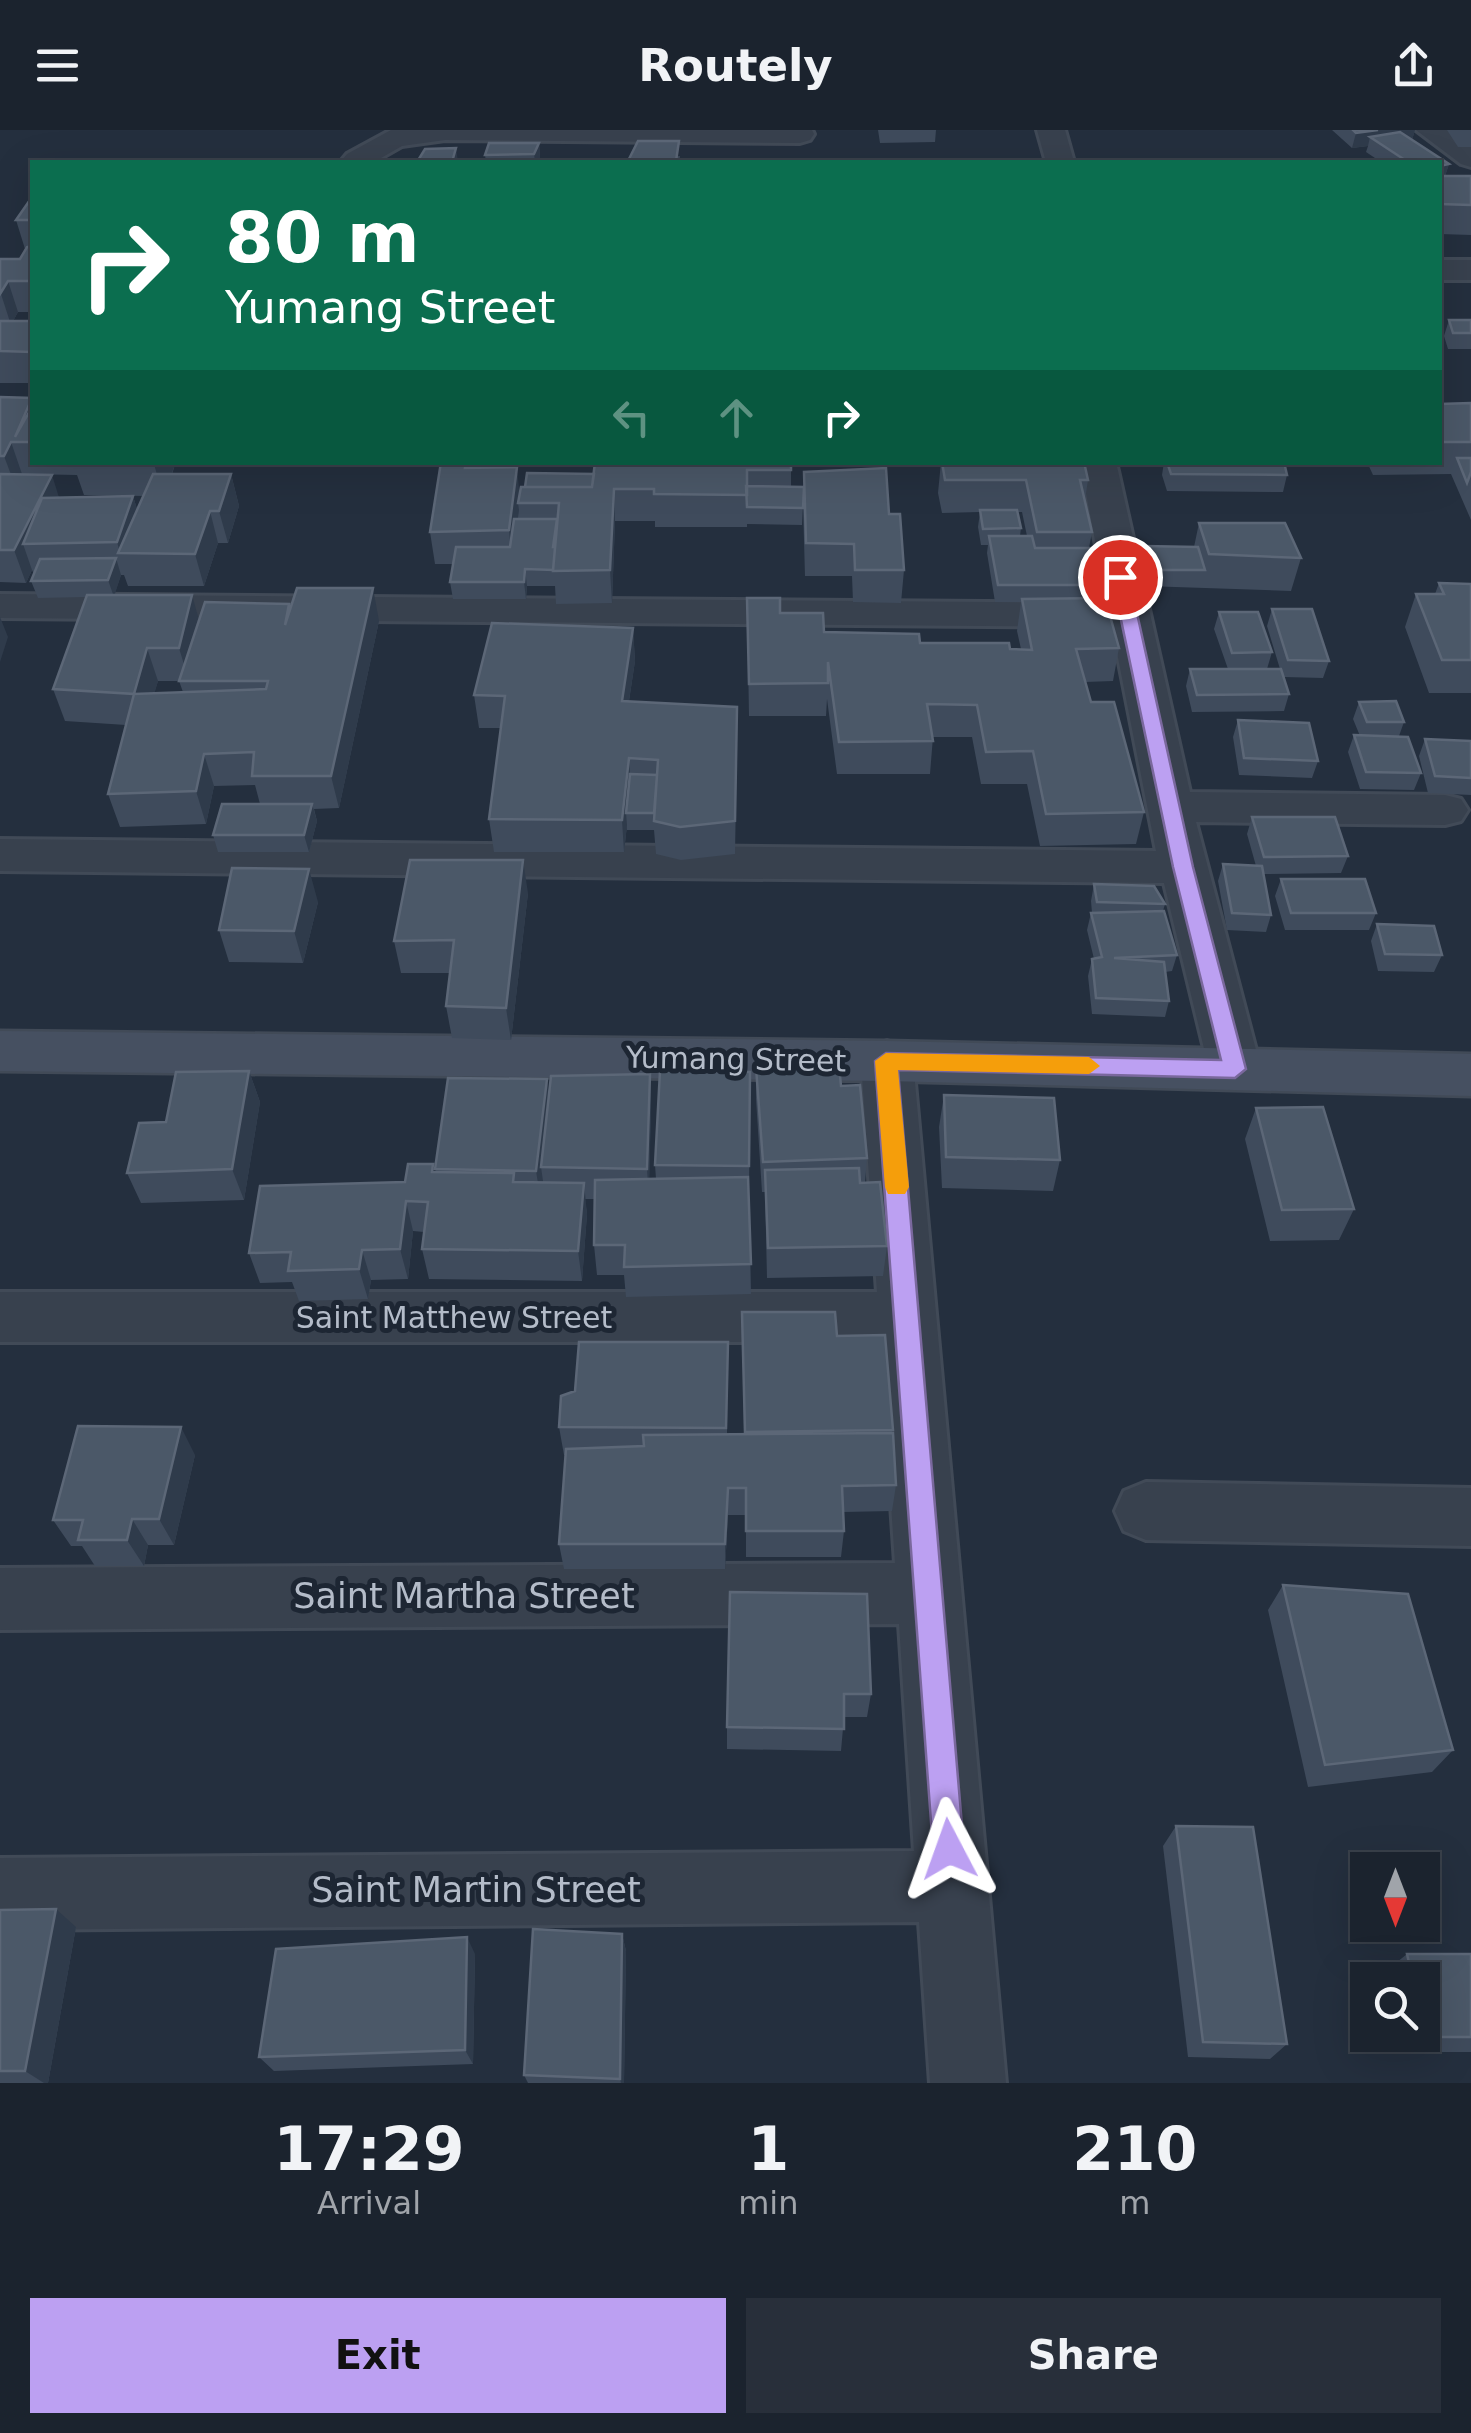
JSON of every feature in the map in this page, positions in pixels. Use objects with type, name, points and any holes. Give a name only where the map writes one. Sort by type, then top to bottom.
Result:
[{"type":"main road","name":"Yumang Street","points":[[0,1051],[886,1061],[1471,1075]]},
{"type":"street","points":[[1051,130],[1059,160]]},
{"type":"street","points":[[1430,130],[1471,158]]},
{"type":"street","points":[[357,160],[394,138],[434,132],[800,142]]},
{"type":"street","points":[[1442,270],[1471,270]]},
{"type":"street","points":[[1099,465],[1183,867],[1235,1069]]},
{"type":"street","points":[[0,606],[1128,615]]},
{"type":"street","points":[[1171,806],[1445,810]]},
{"type":"street","points":[[0,855],[1183,867]]},
{"type":"street","points":[[886,1061],[968,2083]]},
{"type":"street","name":"Saint Matthew Street","points":[[0,1317],[907,1317]]},
{"type":"street","points":[[1146,1512],[1471,1516]]},
{"type":"street","name":"Saint Martha Street","points":[[0,1599],[929,1593]]},
{"type":"street","name":"Saint Martin Street","points":[[0,1894],[952,1886]]},
{"type":"building","points":[[1400,132],[1449,164],[1442,166],[1442,160],[1405,160],[1370,137]]},
{"type":"building","points":[[638,141],[679,141],[676,160],[628,160]]},
{"type":"building","points":[[489,143],[539,143],[534,154],[485,155]]},
{"type":"building","points":[[456,148],[453,160],[418,160],[425,149]]},
{"type":"building","points":[[1442,176],[1471,176],[1471,205],[1442,204]]},
{"type":"building","points":[[30,200],[30,220],[16,220]]},
{"type":"building","points":[[30,246],[30,281],[8,281],[0,294],[0,259],[20,259]]},
{"type":"building","points":[[1449,320],[1471,320],[1471,333],[1453,333]]},
{"type":"building","points":[[0,321],[30,321],[30,352],[0,351]]},
{"type":"building","points":[[0,397],[30,398],[15,437],[30,411],[30,442],[11,442],[4,456],[0,456]]},
{"type":"building","points":[[1471,403],[1471,442],[1442,442],[1442,404]]},
{"type":"building","points":[[1457,458],[1471,458],[1467,483]]},
{"type":"building","points":[[441,465],[517,467],[509,530],[430,532]]},
{"type":"building","points":[[595,465],[791,465],[791,470],[747,470],[747,495],[654,494],[654,489],[614,489],[610,570],[553,571],[559,503],[518,503],[521,487],[592,487]]},
{"type":"building","points":[[942,465],[1085,465],[1088,480],[1080,480],[1092,532],[1037,532],[1026,480],[945,480]]},
{"type":"building","points":[[1168,465],[1285,465],[1287,475],[1171,474]]},
{"type":"building","points":[[886,468],[889,514],[900,514],[904,570],[855,570],[854,544],[806,543],[804,472]]},
{"type":"building","points":[[527,473],[594,474],[592,487],[525,487]]},
{"type":"building","points":[[0,474],[52,475],[14,550],[0,550]]},
{"type":"building","points":[[153,474],[231,474],[219,511],[210,511],[195,554],[118,553]]},
{"type":"building","points":[[746,486],[804,487],[803,508],[747,507]]},
{"type":"building","points":[[133,496],[117,542],[23,544],[42,498]]},
{"type":"building","points":[[980,510],[1017,510],[1021,528],[983,529]]},
{"type":"building","points":[[514,519],[557,519],[553,570],[525,569],[524,582],[450,582],[456,547],[510,547]]},
{"type":"building","points":[[1199,523],[1285,523],[1301,558],[1209,554]]},
{"type":"building","points":[[989,536],[1032,536],[1035,548],[1089,548],[1098,585],[998,585]]},
{"type":"building","points":[[1143,546],[1198,547],[1205,570],[1149,570]]},
{"type":"building","points":[[116,558],[108,580],[31,581],[40,559]]},
{"type":"building","points":[[1439,583],[1471,584],[1471,660],[1442,660],[1416,594],[1444,594]]},
{"type":"building","points":[[297,588],[373,588],[331,776],[252,776],[254,752],[204,754],[196,791],[108,794],[134,694],[266,689],[268,681],[179,681],[205,602],[289,604],[285,625]]},
{"type":"building","points":[[87,595],[192,595],[179,648],[147,648],[134,694],[53,689]]},
{"type":"building","points":[[747,598],[780,598],[780,613],[823,613],[824,632],[919,634],[920,643],[1009,643],[1010,649],[1032,650],[1022,599],[1105,598],[1119,648],[1076,649],[1091,702],[1114,702],[1144,812],[1046,814],[1033,751],[986,752],[977,705],[927,704],[933,741],[839,742],[828,662],[828,683],[749,684]]},
{"type":"building","points":[[1272,609],[1312,609],[1329,661],[1288,660]]},
{"type":"building","points":[[1219,612],[1258,612],[1272,652],[1232,653]]},
{"type":"building","points":[[492,623],[633,628],[622,701],[737,707],[735,821],[680,827],[654,821],[658,760],[629,758],[622,820],[489,819],[505,696],[474,695]]},
{"type":"building","points":[[1190,669],[1281,669],[1289,694],[1197,695]]},
{"type":"building","points":[[1396,701],[1404,722],[1367,722],[1359,702]]},
{"type":"building","points":[[1238,720],[1309,723],[1318,761],[1244,758]]},
{"type":"building","points":[[1354,735],[1408,737],[1421,773],[1366,772]]},
{"type":"building","points":[[1425,739],[1471,741],[1471,778],[1435,776]]},
{"type":"building","points":[[630,774],[657,775],[654,813],[626,813]]},
{"type":"building","points":[[222,804],[312,804],[304,835],[213,835]]},
{"type":"building","points":[[1252,817],[1335,817],[1348,856],[1264,857]]},
{"type":"building","points":[[410,860],[523,860],[506,1008],[446,1006],[454,940],[394,941]]},
{"type":"building","points":[[1223,864],[1262,866],[1271,915],[1232,913]]},
{"type":"building","points":[[232,868],[309,869],[294,931],[219,930]]},
{"type":"building","points":[[1281,879],[1365,879],[1376,913],[1291,913]]},
{"type":"building","points":[[1094,884],[1154,886],[1165,904],[1097,902]]},
{"type":"building","points":[[1164,911],[1177,955],[1114,958],[1164,962],[1169,1001],[1096,998],[1092,959],[1102,957],[1091,913]]},
{"type":"building","points":[[1377,924],[1434,926],[1442,955],[1385,954]]},
{"type":"building","points":[[839,1065],[841,1086],[860,1085],[867,1158],[763,1162],[756,1067]]},
{"type":"building","points":[[249,1071],[232,1169],[127,1173],[139,1123],[166,1122],[176,1072]]},
{"type":"building","points":[[660,1071],[750,1072],[749,1166],[655,1165]]},
{"type":"building","points":[[650,1074],[647,1169],[541,1167],[551,1076]]},
{"type":"building","points":[[448,1078],[547,1079],[536,1171],[435,1169]]},
{"type":"building","points":[[944,1095],[1054,1098],[1060,1160],[946,1157]]},
{"type":"building","points":[[1323,1107],[1354,1209],[1282,1210],[1256,1108]]},
{"type":"building","points":[[408,1164],[433,1164],[432,1172],[514,1173],[513,1182],[584,1183],[578,1251],[422,1249],[428,1202],[406,1201],[400,1249],[362,1250],[359,1269],[288,1271],[291,1252],[249,1253],[260,1186],[405,1182]]},
{"type":"building","points":[[859,1168],[860,1183],[880,1182],[887,1246],[768,1248],[765,1170]]},
{"type":"building","points":[[748,1177],[751,1264],[624,1267],[625,1245],[594,1245],[595,1180]]},
{"type":"building","points":[[742,1312],[835,1312],[837,1336],[885,1335],[893,1430],[745,1432]]},
{"type":"building","points":[[579,1342],[728,1342],[726,1428],[559,1427],[561,1396],[575,1391]]},
{"type":"building","points":[[78,1426],[181,1427],[159,1519],[132,1519],[127,1540],[78,1540],[83,1520],[53,1520]]},
{"type":"building","points":[[893,1433],[896,1485],[842,1486],[844,1531],[746,1531],[746,1488],[728,1488],[725,1544],[559,1544],[566,1449],[644,1446],[643,1435]]},
{"type":"building","points":[[1283,1585],[1408,1594],[1453,1750],[1325,1765]]},
{"type":"building","points":[[730,1592],[867,1594],[871,1694],[844,1694],[844,1729],[727,1727]]},
{"type":"building","points":[[1176,1826],[1253,1827],[1287,2044],[1203,2042]]},
{"type":"building","points":[[56,1909],[25,2071],[0,2071],[0,1910]]},
{"type":"building","points":[[533,1929],[622,1934],[620,2079],[524,2075]]},
{"type":"building","points":[[467,1937],[465,2050],[259,2057],[276,1949]]},
{"type":"building","points":[[1407,1954],[1471,1954],[1471,2037],[1440,2037],[1440,1962],[1409,1962]]},
{"type":"slow traffic","points":[[897,1187],[886,1061],[1089,1066]]},
{"type":"route","points":[[949,1849],[886,1061],[1235,1069],[1183,867],[1120,577]]}]
